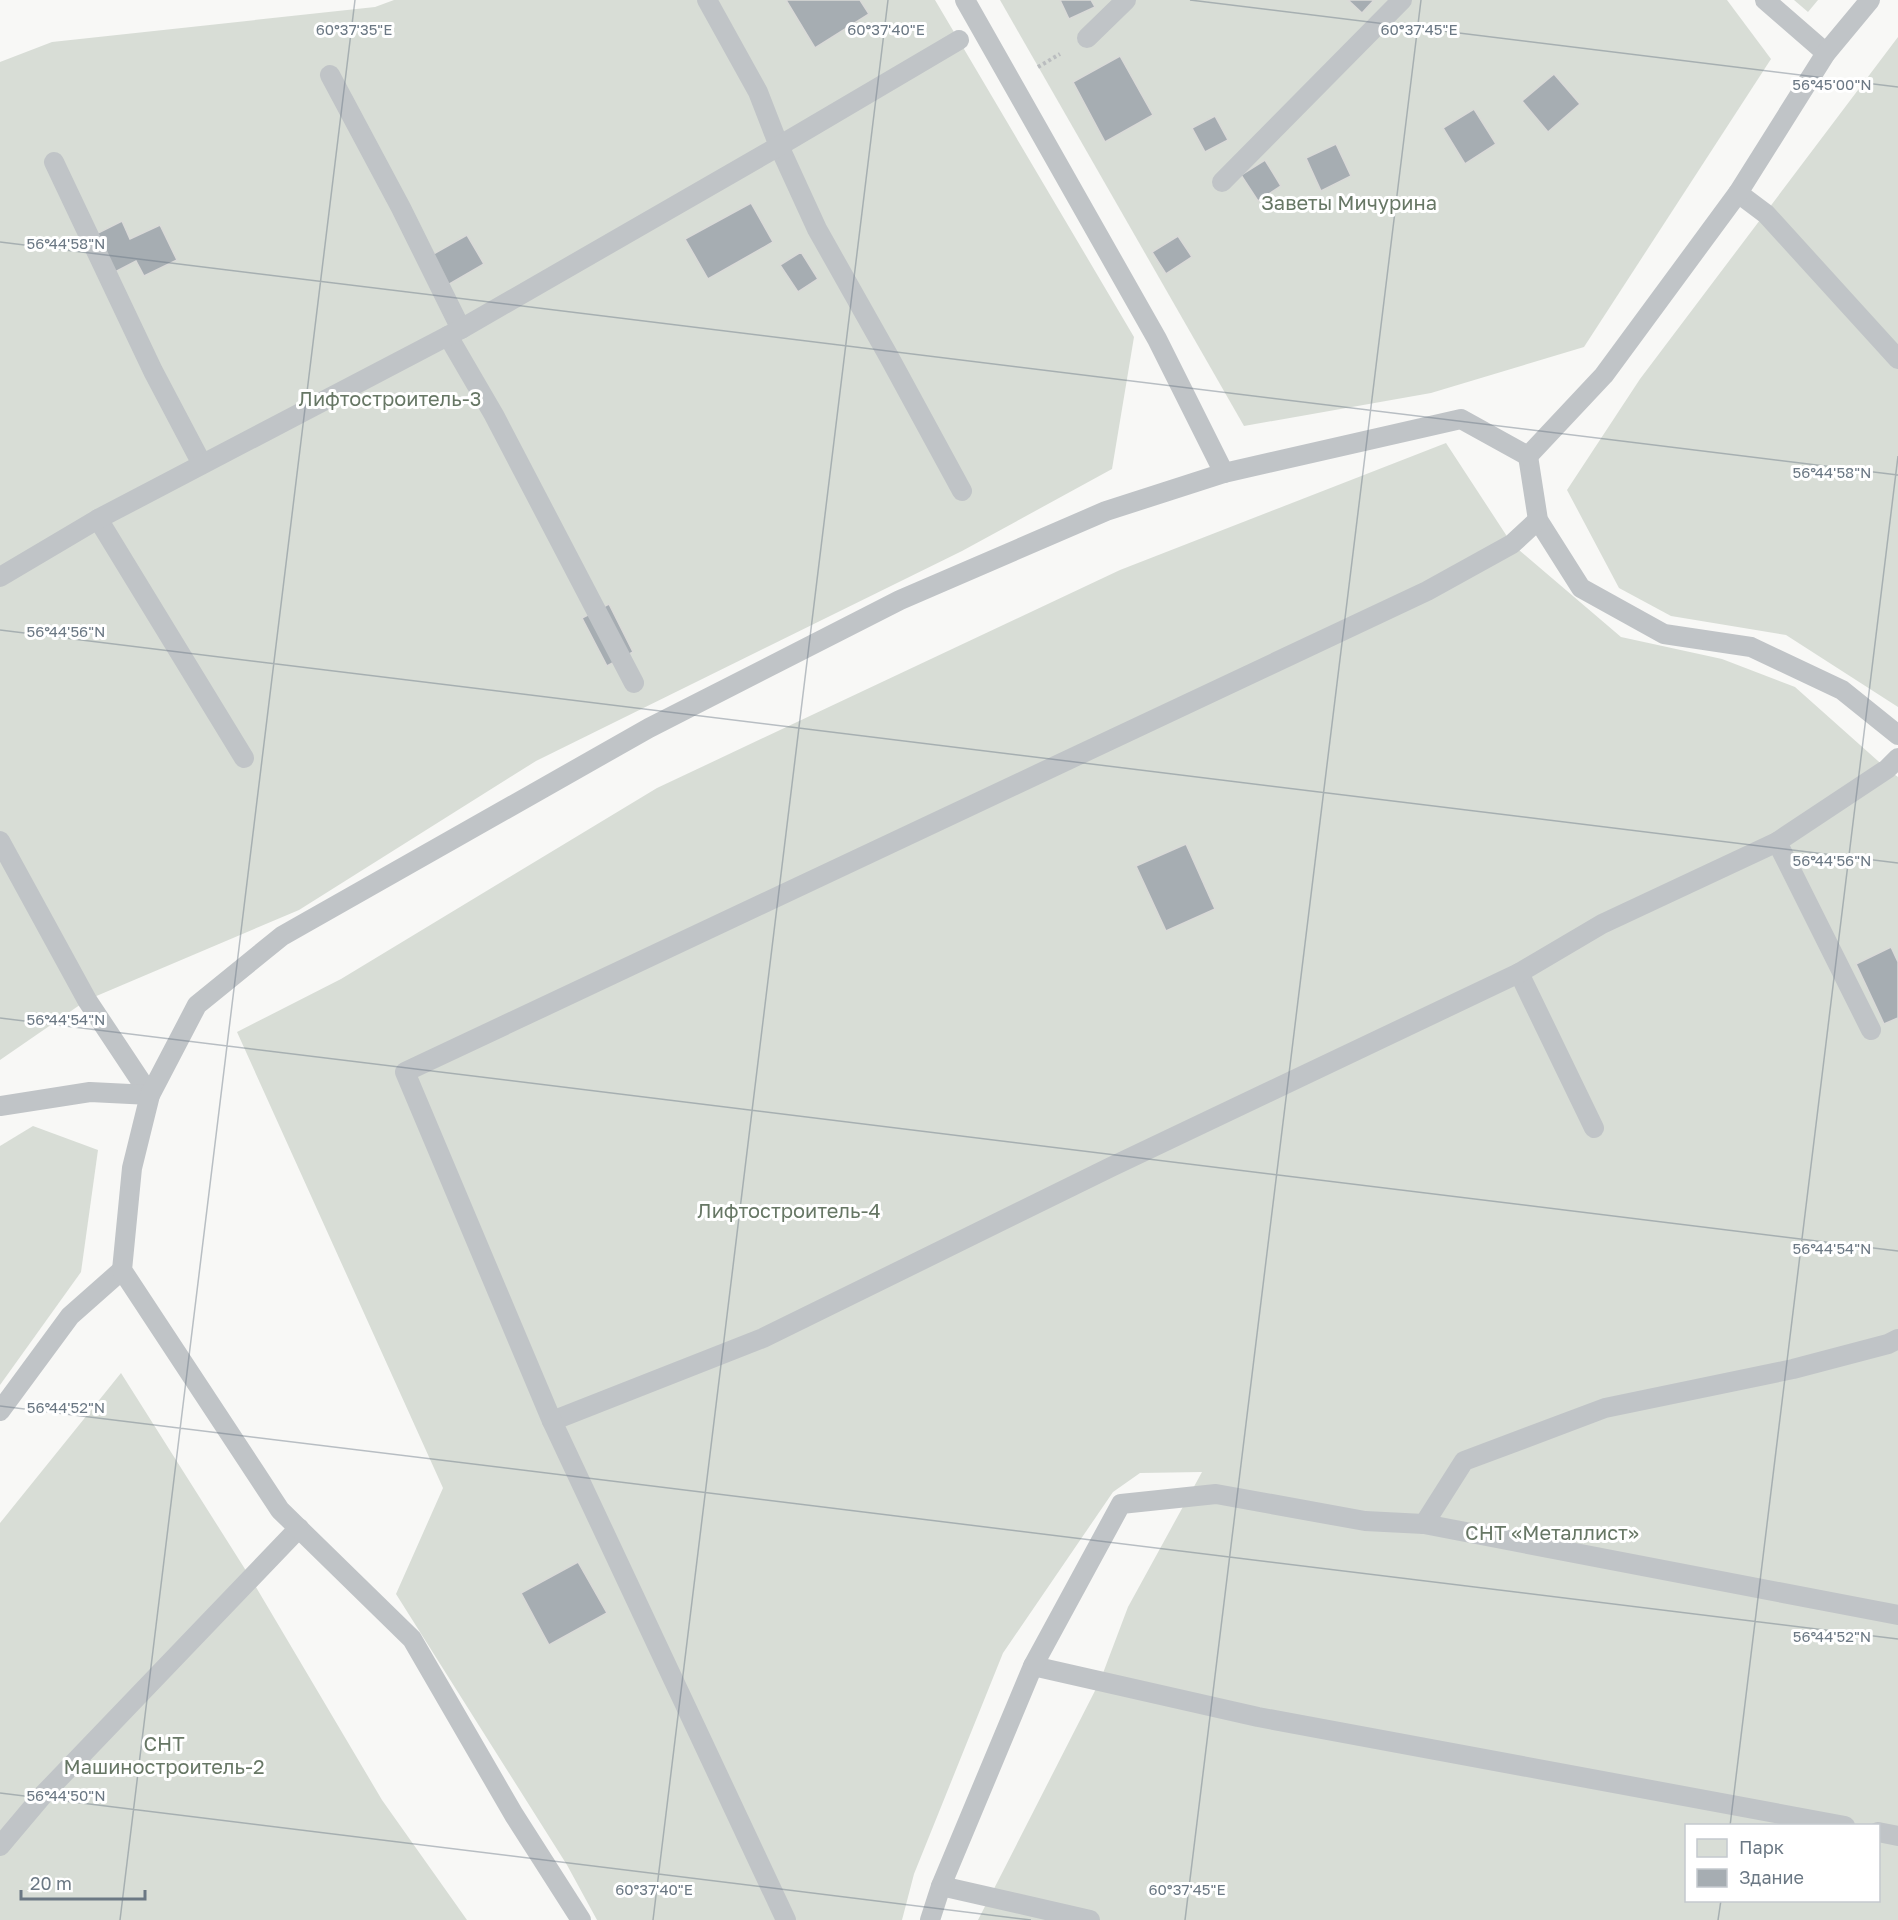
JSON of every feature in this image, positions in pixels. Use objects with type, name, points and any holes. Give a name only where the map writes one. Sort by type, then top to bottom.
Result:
[{"type":"lane","points":[[708,0],[758,92],[779,146],[817,229],[962,491]]},
{"type":"lane","points":[[965,0],[1157,339],[1224,473]]},
{"type":"lane","points":[[1088,38],[1126,0]]},
{"type":"lane","points":[[1222,182],[1402,0]]},
{"type":"lane","points":[[1765,0],[1826,53]]},
{"type":"lane","points":[[1527,456],[1604,375],[1738,193],[1826,53],[1870,0]]},
{"type":"lane","points":[[0,577],[98,519],[455,332],[959,40]]},
{"type":"lane","points":[[330,75],[401,208],[494,415],[634,683]]},
{"type":"lane","points":[[54,162],[153,371],[202,464]]},
{"type":"lane","points":[[1738,193],[1766,214],[1898,358]]},
{"type":"lane","points":[[581,1920],[514,1815],[412,1639],[280,1510],[122,1270],[132,1168],[150,1095],[197,1005],[282,936],[649,728],[900,600],[1106,511],[1224,473],[1461,419],[1527,456]]},
{"type":"lane","points":[[1527,456],[1538,520],[1581,588],[1664,634],[1751,647],[1842,690],[1898,735]]},
{"type":"lane","points":[[98,519],[244,758]]},
{"type":"lane","points":[[786,1920],[552,1421],[405,1072],[1427,591],[1512,544],[1538,520]]},
{"type":"lane","points":[[552,1421],[763,1338],[1112,1167],[1519,973],[1602,924],[1777,842],[1887,769],[1898,758]]},
{"type":"lane","points":[[0,841],[87,1000],[150,1095]]},
{"type":"lane","points":[[1777,842],[1871,1030]]},
{"type":"lane","points":[[1519,973],[1594,1128]]},
{"type":"lane","points":[[0,1106],[90,1092],[150,1095]]},
{"type":"lane","points":[[0,1411],[70,1316],[122,1270]]},
{"type":"lane","points":[[1424,1524],[1464,1461],[1605,1408],[1792,1369],[1888,1344],[1898,1339]]},
{"type":"lane","points":[[930,1920],[941,1886],[1033,1665],[1122,1504],[1216,1494],[1365,1521],[1424,1524],[1898,1615]]},
{"type":"lane","points":[[0,1846],[43,1795],[299,1528]]},
{"type":"lane","points":[[1033,1665],[1258,1717],[1834,1824]]},
{"type":"lane","points":[[1880,1832],[1898,1836]]},
{"type":"lane","points":[[941,1886],[1090,1920]]},
{"type":"path","points":[[1011,82],[1088,38]]},
{"type":"green space","name":"Лифтостроитель-3","points":[[394,0],[935,0],[1134,337],[1112,469],[962,551],[536,761],[299,910],[87,1000],[0,1060],[0,62],[52,42],[375,7]]},
{"type":"green space","name":"Заветы Мичурина","points":[[1000,0],[1727,0],[1771,59],[1584,347],[1431,393],[1244,426]]},
{"type":"green space","points":[[1794,0],[1818,0],[1808,12]]},
{"type":"green space","points":[[1898,37],[1898,707],[1786,635],[1671,616],[1619,588],[1567,490],[1640,379]]},
{"type":"green space","name":"Лифтостроитель-4","points":[[1446,443],[1512,544],[1621,637],[1722,659],[1795,687],[1898,777],[1898,1920],[978,1920],[1100,1681],[1128,1607],[1202,1472],[1140,1473],[1113,1492],[1003,1653],[914,1874],[902,1920],[597,1920],[567,1865],[396,1594],[443,1488],[237,1032],[341,979],[657,788],[1120,570]]},
{"type":"green space","points":[[33,1126],[98,1150],[81,1272],[0,1385],[0,1146]]},
{"type":"green space","name":"СНТ Машиностроитель-2","points":[[121,1373],[250,1577],[382,1800],[467,1920],[0,1920],[0,1523]]},
{"type":"building","points":[[786,0],[860,0],[869,14],[815,48]]},
{"type":"building","points":[[1060,0],[1091,0],[1095,7],[1069,19]]},
{"type":"building","points":[[1348,0],[1374,0],[1362,13]]},
{"type":"building","points":[[1120,56],[1153,115],[1105,142],[1073,82]]},
{"type":"building","points":[[1554,74],[1580,104],[1548,132],[1522,101]]},
{"type":"building","points":[[1474,109],[1496,144],[1465,164],[1443,128]]},
{"type":"building","points":[[1215,116],[1228,140],[1205,152],[1192,128]]},
{"type":"building","points":[[1336,144],[1351,176],[1321,191],[1306,158]]},
{"type":"building","points":[[1265,160],[1281,186],[1258,201],[1241,175]]},
{"type":"building","points":[[751,203],[773,242],[708,279],[685,239]]},
{"type":"building","points":[[122,221],[130,239],[160,225],[177,260],[144,276],[136,261],[115,272],[96,234]]},
{"type":"building","points":[[467,235],[484,264],[446,286],[430,256]]},
{"type":"building","points":[[1178,236],[1192,257],[1166,274],[1152,252]]},
{"type":"building","points":[[801,252],[818,279],[798,292],[780,265]]},
{"type":"building","points":[[609,604],[633,652],[607,666],[582,618]]},
{"type":"building","points":[[1186,844],[1215,909],[1166,931],[1136,866]]},
{"type":"building","points":[[1891,947],[1898,962],[1898,1018],[1884,1024],[1856,964]]},
{"type":"building","points":[[578,1562],[607,1613],[549,1645],[521,1593]]},
{"type":"park label","name":"СНТ «Металлист»","points":[[1552,1532]]}]
